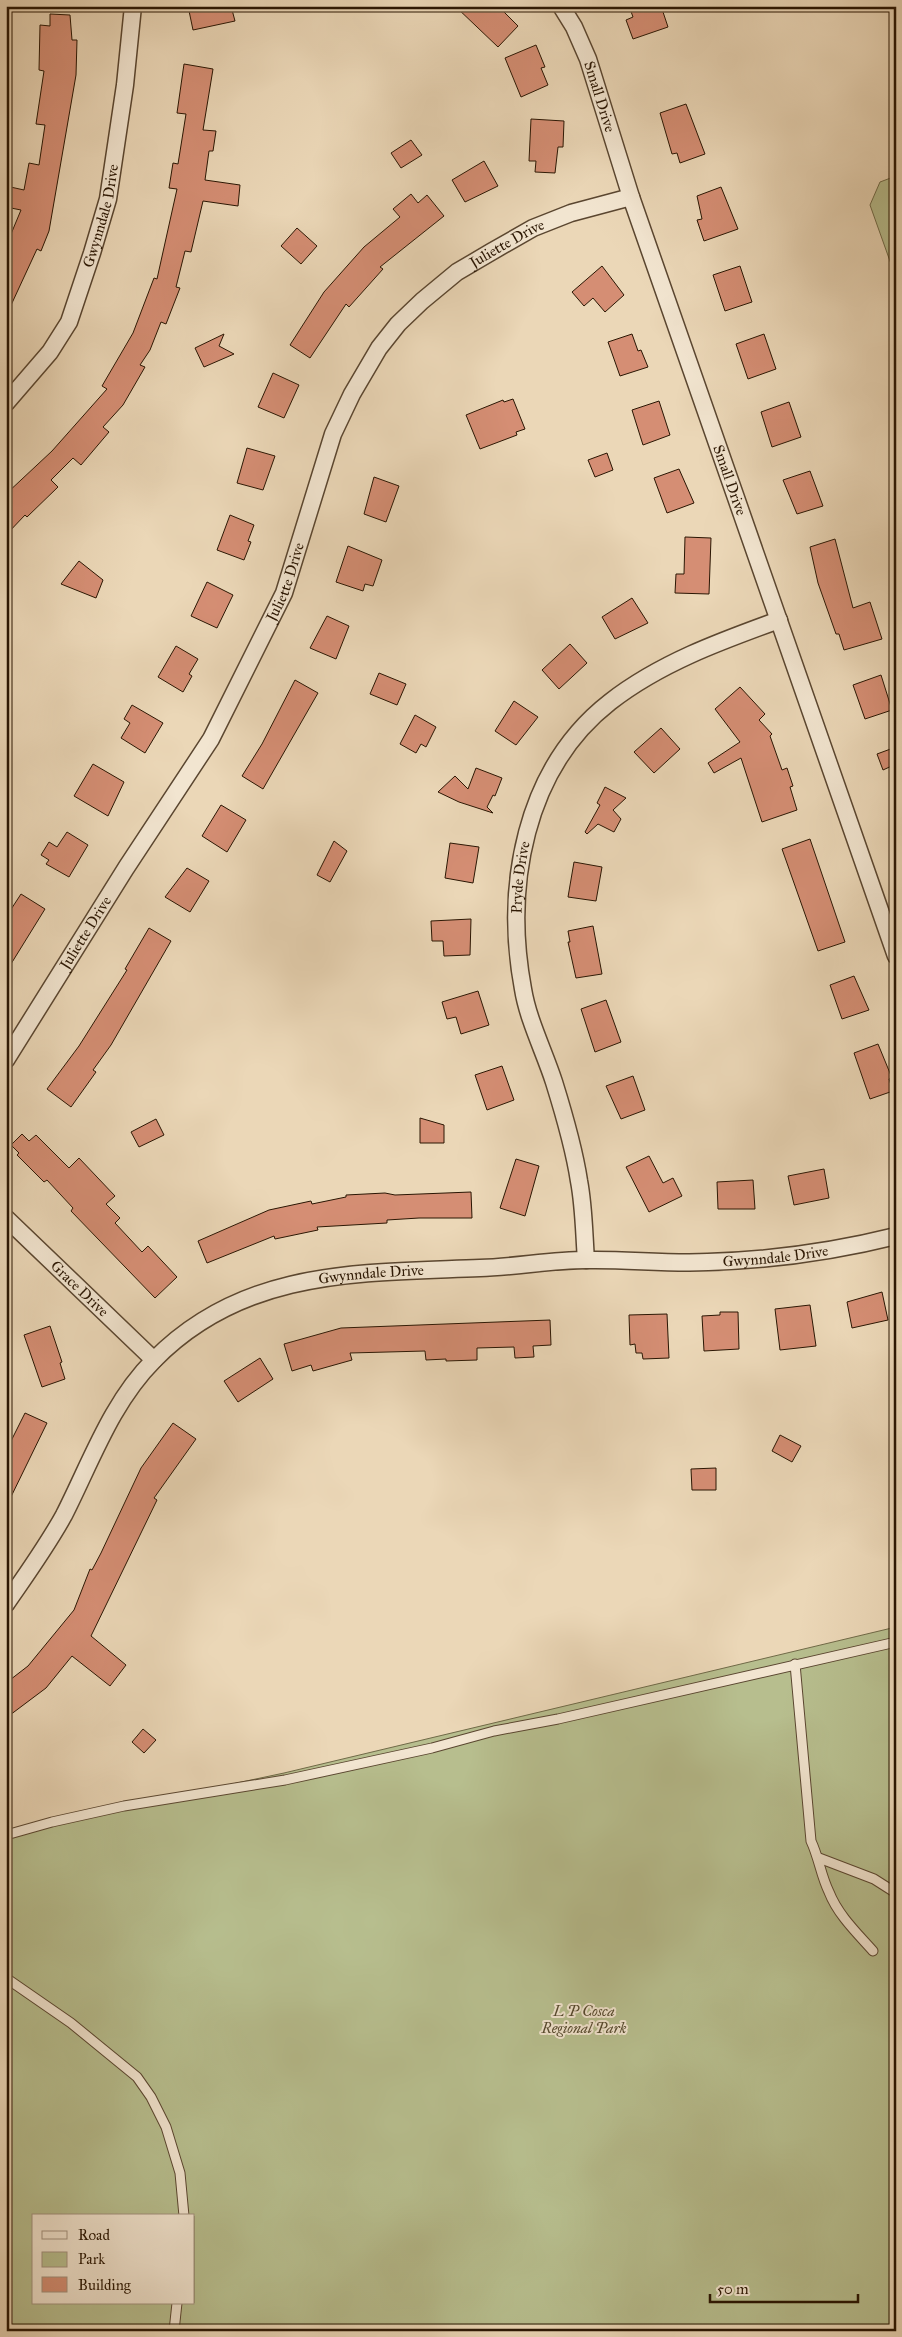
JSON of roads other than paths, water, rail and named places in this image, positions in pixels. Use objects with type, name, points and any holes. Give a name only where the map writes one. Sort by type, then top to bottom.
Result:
[{"type":"street","name":"Gwynndale Drive","points":[[6,403],[50,352],[69,322],[92,254],[108,199],[125,85],[133,6]]},
{"type":"street","name":"Small Drive","points":[[561,6],[574,27],[588,59],[631,197],[896,956]]},
{"type":"street","name":"Juliette Drive","points":[[6,1060],[121,876],[211,739],[284,593],[333,434],[352,394],[379,348],[398,324],[457,272],[533,228],[571,214],[631,197]]},
{"type":"street","name":"Pryde Drive","points":[[586,1260],[580,1182],[571,1143],[554,1082],[523,991],[516,910],[517,877],[523,843],[545,785],[559,759],[573,738],[610,702],[704,648],[780,620]]},
{"type":"street","name":"Grace Drive","points":[[6,1218],[154,1360]]},
{"type":"street","name":"Gwynndale Drive","points":[[6,1604],[63,1516],[98,1443],[120,1404],[154,1360],[204,1318],[224,1306],[289,1285],[331,1278],[390,1272],[485,1268],[586,1260],[643,1262],[748,1260],[817,1254],[896,1236]]},
{"type":"lane","points":[[6,1835],[52,1822],[124,1806],[285,1780],[422,1750],[494,1731],[896,1642]]},
{"type":"lane","points":[[795,1664],[810,1831],[828,1892],[852,1928],[873,1951]]},
{"type":"lane","points":[[819,1858],[874,1879],[896,1893]]},
{"type":"lane","points":[[6,1978],[71,2023],[137,2077],[152,2097],[166,2127],[180,2173],[184,2214]]},
{"type":"lane","points":[[174,2331],[177,2304]]},
{"type":"park label","name":"L P Cosca Regional Park","points":[[584,2020]]}]
